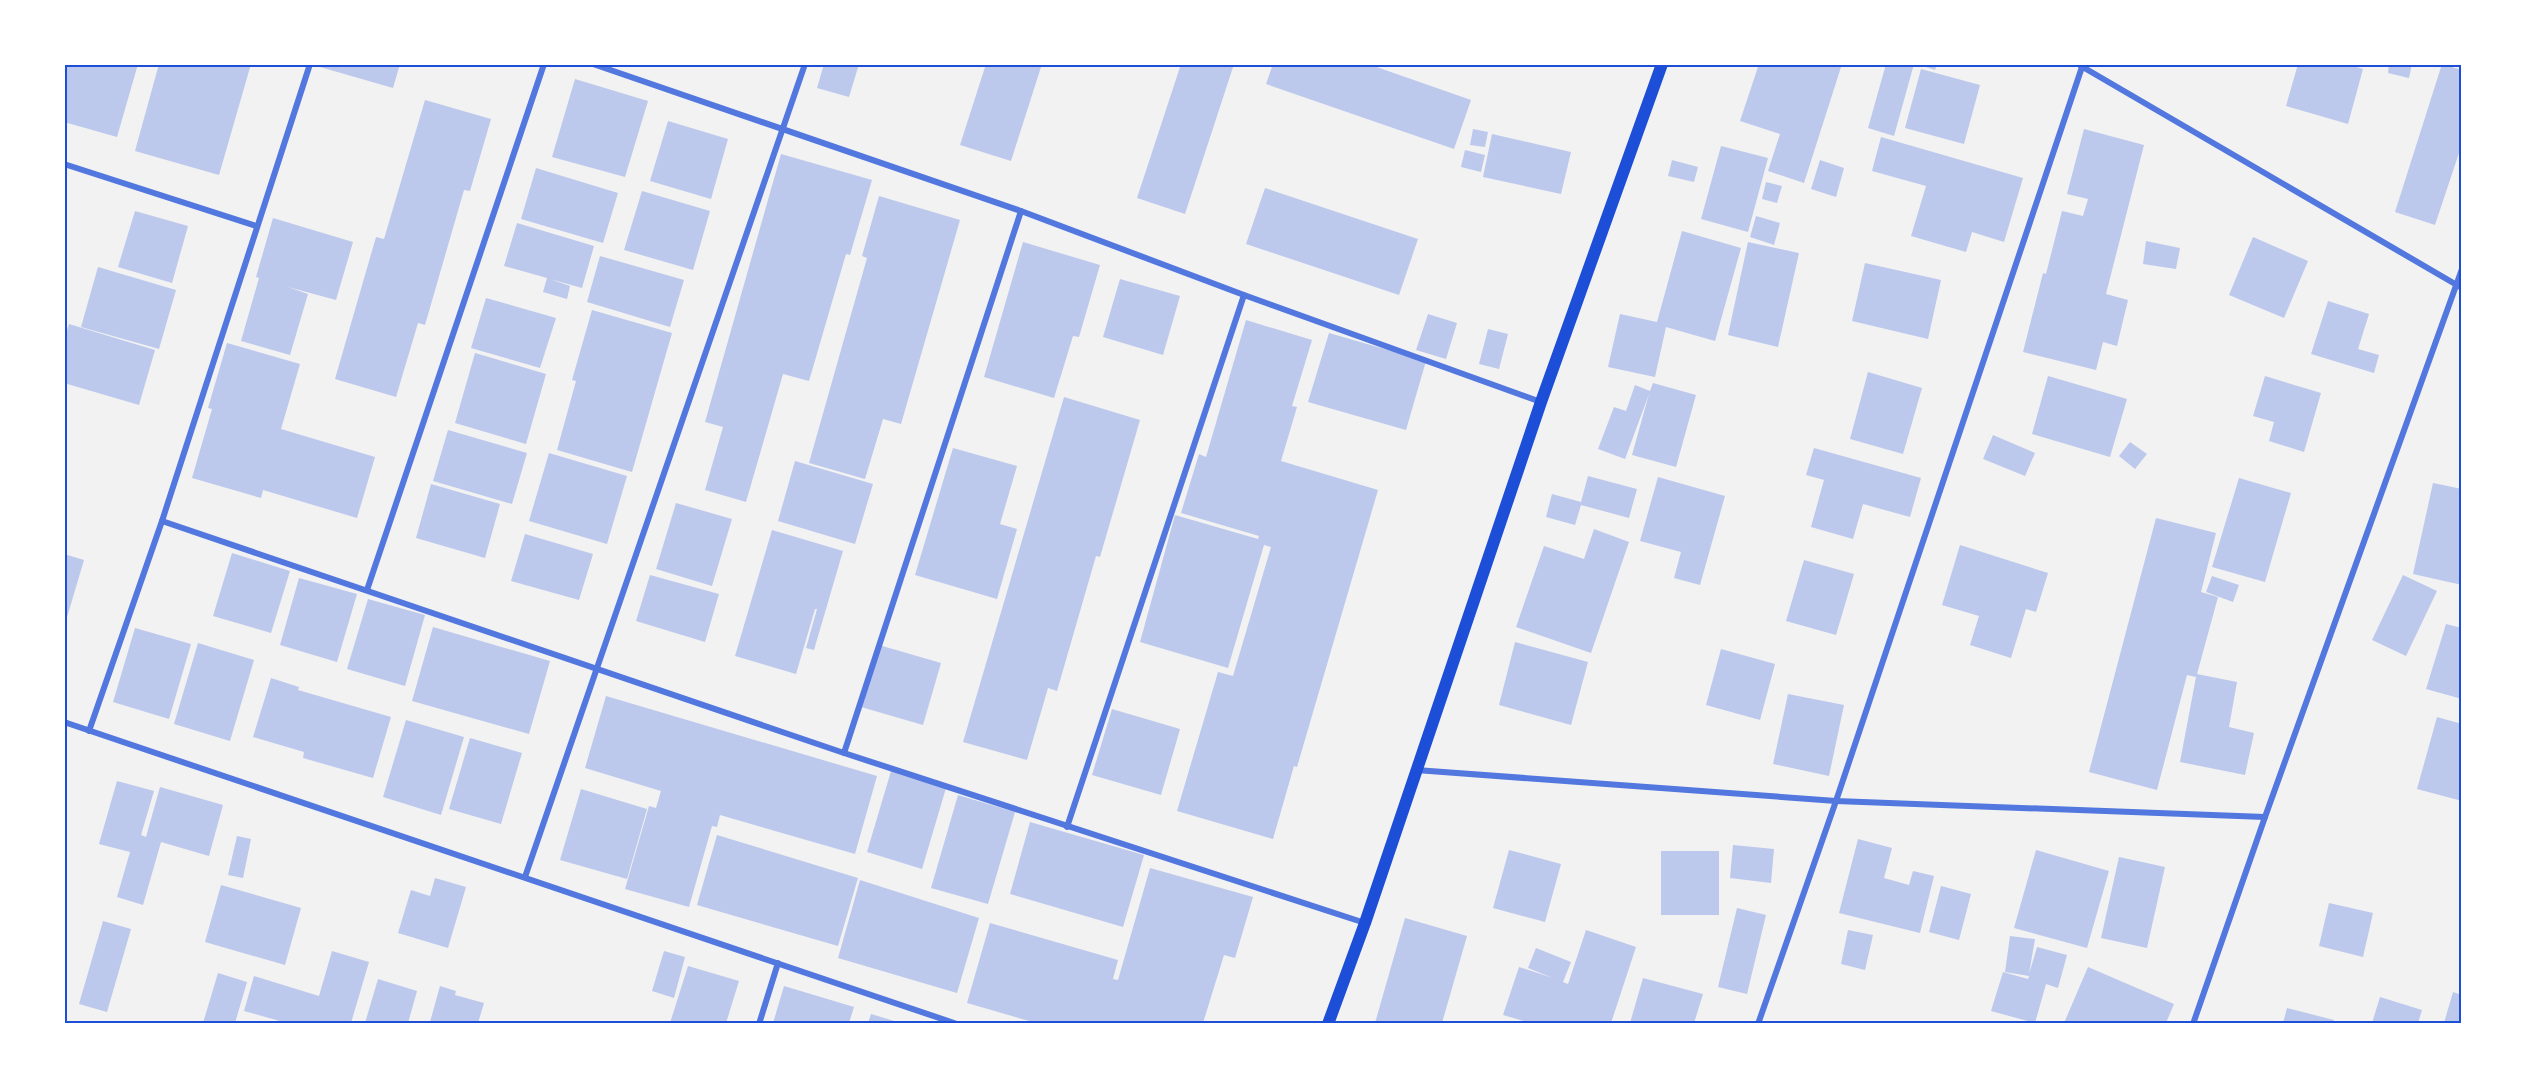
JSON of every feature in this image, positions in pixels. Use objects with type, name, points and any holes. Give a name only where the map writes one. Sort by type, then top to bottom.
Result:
[{"type":"main road","points":[[1328,1023],[1365,923],[1541,402],[1662,64]]},
{"type":"street","points":[[89,731],[162,521],[310,64]]},
{"type":"street","points":[[367,590],[544,64]]},
{"type":"street","points":[[592,64],[1021,211],[1244,295],[1541,402]]},
{"type":"street","points":[[525,877],[595,667],[804,64]]},
{"type":"street","points":[[1758,1023],[1836,801],[2081,65],[2459,286]]},
{"type":"street","points":[[64,164],[256,226]]},
{"type":"street","points":[[844,753],[1021,211]]},
{"type":"street","points":[[2193,1023],[2265,817],[2459,286],[2462,269]]},
{"type":"street","points":[[1067,827],[1244,295]]},
{"type":"street","points":[[162,521],[844,753],[1365,923]]},
{"type":"street","points":[[64,722],[957,1023]]},
{"type":"street","points":[[1415,770],[1836,801],[2265,817]]},
{"type":"street","points":[[759,1023],[778,963]]},
{"type":"building","points":[[64,64],[138,64],[117,137],[64,122]]},
{"type":"building","points":[[159,64],[251,64],[219,175],[135,151]]},
{"type":"building","points":[[321,64],[400,64],[393,88],[320,67]]},
{"type":"building","points":[[824,64],[859,64],[849,97],[817,88]]},
{"type":"building","points":[[986,64],[1042,64],[1011,161],[960,145]]},
{"type":"building","points":[[1181,64],[1234,64],[1185,214],[1137,198]]},
{"type":"building","points":[[1273,64],[1368,64],[1471,100],[1454,149],[1266,84]]},
{"type":"building","points":[[1759,64],[1842,64],[1804,183],[1768,171],[1780,134],[1740,121]]},
{"type":"building","points":[[1886,64],[1914,64],[1894,136],[1868,128]]},
{"type":"building","points":[[1917,64],[1937,64],[1935,70]]},
{"type":"building","points":[[2298,64],[2347,64],[2363,69],[2348,124],[2286,106]]},
{"type":"building","points":[[2389,64],[2412,64],[2409,78],[2388,73]]},
{"type":"building","points":[[2442,64],[2462,70],[2462,144],[2435,225],[2395,212]]},
{"type":"building","points":[[1921,69],[1980,85],[1964,144],[1905,128]]},
{"type":"building","points":[[575,79],[648,101],[625,177],[552,157]]},
{"type":"building","points":[[425,100],[491,119],[470,191],[464,190],[425,325],[418,323],[396,397],[335,379],[376,237],[384,239]]},
{"type":"building","points":[[668,121],[728,139],[711,199],[650,181]]},
{"type":"building","points":[[1473,129],[1488,132],[1485,147],[1470,145]]},
{"type":"building","points":[[2084,129],[2144,145],[2106,294],[2128,300],[2117,346],[2103,342],[2096,370],[2023,352],[2062,211],[2083,216],[2088,199],[2067,194]]},
{"type":"building","points":[[1492,134],[1571,152],[1561,194],[1483,177]]},
{"type":"building","points":[[1881,137],[2023,178],[2004,242],[1972,232],[1966,252],[1911,236],[1926,186],[1872,171]]},
{"type":"building","points":[[1721,146],[1768,158],[1748,232],[1701,219]]},
{"type":"building","points":[[1465,150],[1485,155],[1481,172],[1461,167]]},
{"type":"building","points":[[781,154],[872,180],[850,255],[846,254],[809,381],[783,374],[746,502],[705,490],[723,427],[705,422]]},
{"type":"building","points":[[1672,160],[1698,167],[1694,182],[1668,176]]},
{"type":"building","points":[[1820,160],[1844,168],[1836,197],[1811,189]]},
{"type":"building","points":[[536,168],[618,193],[603,243],[521,219]]},
{"type":"building","points":[[1766,182],[1782,186],[1777,203],[1762,199]]},
{"type":"building","points":[[1265,188],[1418,239],[1399,295],[1246,244]]},
{"type":"building","points":[[642,191],[710,211],[693,270],[624,250]]},
{"type":"building","points":[[879,196],[960,220],[901,424],[883,419],[865,479],[809,463],[867,258],[862,256]]},
{"type":"building","points":[[135,211],[188,226],[172,283],[118,267]]},
{"type":"building","points":[[1756,216],[1780,223],[1774,245],[1750,237]]},
{"type":"building","points":[[273,218],[353,242],[336,300],[288,287],[308,294],[290,355],[241,341]]},
{"type":"building","points":[[517,223],[594,246],[582,288],[550,279],[570,286],[567,299],[543,292],[547,278],[504,266]]},
{"type":"building","points":[[1682,231],[1741,248],[1715,341],[1666,327],[1655,377],[1608,367],[1620,314],[1657,322]]},
{"type":"building","points":[[2253,237],[2308,261],[2284,318],[2229,295]]},
{"type":"building","points":[[2146,241],[2180,248],[2176,269],[2143,264]]},
{"type":"building","points":[[1023,242],[1100,265],[1079,337],[1073,336],[1054,398],[984,377]]},
{"type":"building","points":[[1748,242],[1799,253],[1778,347],[1728,335]]},
{"type":"building","points":[[600,256],[684,280],[670,327],[587,302]]},
{"type":"building","points":[[1865,263],[1941,280],[1928,339],[1852,321]]},
{"type":"building","points":[[98,267],[176,290],[159,349],[81,327]]},
{"type":"building","points":[[1120,279],[1180,296],[1163,355],[1103,337]]},
{"type":"building","points":[[486,298],[556,318],[540,368],[471,348]]},
{"type":"building","points":[[2328,301],[2369,314],[2358,349],[2379,355],[2374,373],[2311,354]]},
{"type":"building","points":[[592,310],[672,333],[632,472],[557,450],[576,381],[572,380]]},
{"type":"building","points":[[1428,314],[1457,323],[1446,359],[1416,350]]},
{"type":"building","points":[[1246,320],[1312,340],[1292,406],[1297,407],[1281,461],[1378,490],[1297,767],[1294,766],[1273,839],[1177,811],[1218,672],[1233,676],[1271,547],[1264,545],[1228,668],[1140,642],[1175,515],[1258,539],[1259,536],[1181,513],[1199,454],[1206,457]]},
{"type":"building","points":[[69,324],[155,350],[139,405],[64,383],[64,340]]},
{"type":"building","points":[[1488,329],[1508,334],[1499,369],[1479,364]]},
{"type":"building","points":[[1329,333],[1426,361],[1406,430],[1308,402]]},
{"type":"building","points":[[227,343],[300,364],[281,429],[375,457],[357,518],[263,490],[261,498],[192,478],[212,409],[208,408]]},
{"type":"building","points":[[475,353],[546,374],[526,444],[455,423]]},
{"type":"building","points":[[1868,372],[1922,388],[1903,454],[1850,439]]},
{"type":"building","points":[[2048,376],[2127,399],[2110,457],[2032,434]]},
{"type":"building","points":[[2265,376],[2321,393],[2304,452],[2269,441],[2274,422],[2253,416]]},
{"type":"building","points":[[1653,383],[1696,395],[1676,467],[1632,455],[1649,394],[1625,459],[1598,449],[1614,407],[1626,411],[1635,385],[1650,391]]},
{"type":"building","points":[[1064,397],[1140,420],[1100,557],[1096,556],[1057,691],[1048,688],[1027,760],[963,742]]},
{"type":"building","points":[[448,430],[527,453],[512,504],[433,481]]},
{"type":"building","points":[[1993,435],[2035,453],[2025,476],[1983,459]]},
{"type":"building","points":[[2130,442],[2147,454],[2135,469],[2119,456]]},
{"type":"building","points":[[953,448],[1017,466],[1000,524],[1017,529],[997,599],[915,575]]},
{"type":"building","points":[[1814,448],[1921,478],[1910,517],[1863,504],[1853,539],[1811,527],[1824,480],[1806,475]]},
{"type":"building","points":[[549,453],[627,476],[607,544],[529,521]]},
{"type":"building","points":[[795,461],[873,484],[855,544],[778,521]]},
{"type":"building","points":[[1588,476],[1637,489],[1629,518],[1581,505],[1575,525],[1546,517],[1552,494],[1581,502]]},
{"type":"building","points":[[1658,477],[1725,496],[1700,585],[1674,578],[1681,552],[1640,541]]},
{"type":"building","points":[[2239,478],[2291,493],[2265,582],[2212,567]]},
{"type":"building","points":[[2433,483],[2462,489],[2462,585],[2413,574]]},
{"type":"building","points":[[431,484],[500,504],[485,558],[416,538]]},
{"type":"building","points":[[676,503],[732,519],[712,586],[656,569]]},
{"type":"building","points":[[2156,518],[2216,533],[2201,592],[2218,597],[2197,674],[2237,682],[2229,727],[2254,733],[2245,775],[2180,762],[2196,677],[2187,675],[2157,790],[2089,772]]},
{"type":"building","points":[[1594,529],[1629,542],[1591,653],[1516,627],[1544,546],[1584,559]]},
{"type":"building","points":[[772,530],[843,551],[814,650],[806,648],[817,609],[815,609],[796,674],[735,656]]},
{"type":"building","points":[[525,534],[593,554],[579,600],[511,581]]},
{"type":"building","points":[[1960,545],[2048,573],[2036,612],[2026,609],[2011,658],[1970,645],[1979,616],[1942,605]]},
{"type":"building","points":[[232,553],[290,571],[271,633],[213,616]]},
{"type":"building","points":[[64,554],[84,560],[65,624],[64,624]]},
{"type":"building","points":[[1804,560],[1854,574],[1836,635],[1786,621]]},
{"type":"building","points":[[650,575],[719,594],[705,642],[636,621]]},
{"type":"building","points":[[2403,575],[2437,591],[2406,656],[2372,640]]},
{"type":"building","points":[[2212,576],[2239,585],[2233,602],[2206,592]]},
{"type":"building","points":[[299,578],[357,594],[337,662],[280,645]]},
{"type":"building","points":[[368,599],[425,615],[405,686],[347,669]]},
{"type":"building","points":[[2446,624],[2462,628],[2462,699],[2426,689]]},
{"type":"building","points":[[433,627],[550,661],[529,734],[412,701]]},
{"type":"building","points":[[135,628],[191,644],[169,719],[113,702]]},
{"type":"building","points":[[1515,642],[1588,662],[1571,725],[1499,705]]},
{"type":"building","points":[[198,643],[254,660],[230,741],[174,724]]},
{"type":"building","points":[[879,645],[941,663],[923,725],[861,707]]},
{"type":"building","points":[[1721,649],[1775,664],[1760,720],[1706,705]]},
{"type":"building","points":[[271,678],[299,687],[298,690],[391,717],[373,778],[303,758],[304,752],[253,737]]},
{"type":"building","points":[[1788,694],[1844,705],[1829,776],[1773,764]]},
{"type":"building","points":[[606,696],[877,776],[855,854],[720,815],[717,827],[712,826],[689,907],[625,889],[649,806],[656,808],[661,791],[585,768]]},
{"type":"building","points":[[1112,709],[1180,729],[1161,795],[1092,775]]},
{"type":"building","points":[[2437,717],[2462,724],[2462,801],[2417,789]]},
{"type":"building","points":[[406,720],[464,737],[441,815],[383,797]]},
{"type":"building","points":[[470,738],[522,753],[501,824],[449,809]]},
{"type":"building","points":[[891,771],[946,788],[922,869],[867,852]]},
{"type":"building","points":[[117,781],[154,791],[141,835],[146,837],[160,787],[223,805],[209,856],[161,842],[143,905],[117,897],[130,852],[99,844]]},
{"type":"building","points":[[581,789],[647,809],[627,879],[560,860]]},
{"type":"building","points":[[958,795],[1015,812],[988,904],[931,888]]},
{"type":"building","points":[[1030,822],[1144,855],[1123,927],[1010,894]]},
{"type":"building","points":[[717,835],[858,878],[838,946],[697,905]]},
{"type":"building","points":[[237,836],[251,839],[243,878],[228,875]]},
{"type":"building","points":[[1858,839],[1892,848],[1884,878],[1909,885],[1913,871],[1934,876],[1920,933],[1839,913]]},
{"type":"building","points":[[1733,845],[1774,849],[1771,883],[1730,878]]},
{"type":"building","points":[[1509,850],[1561,864],[1545,922],[1493,908]]},
{"type":"building","points":[[2036,850],[2109,871],[2087,948],[2014,928]]},
{"type":"building","points":[[1661,851],[1719,851],[1719,915],[1661,915]]},
{"type":"building","points":[[2119,857],[2165,867],[2147,948],[2101,938]]},
{"type":"building","points":[[1150,868],[1253,897],[1235,958],[1224,955],[1203,1023],[1036,1023],[967,1003],[990,923],[1118,960],[1113,979],[1118,980]]},
{"type":"building","points":[[435,878],[466,887],[448,948],[398,933],[411,890],[430,896]]},
{"type":"building","points":[[860,880],[979,918],[957,993],[838,958]]},
{"type":"building","points":[[221,885],[301,908],[285,965],[205,942]]},
{"type":"building","points":[[1941,886],[1971,894],[1959,940],[1929,932]]},
{"type":"building","points":[[2329,903],[2373,913],[2363,957],[2319,946]]},
{"type":"building","points":[[1737,908],[1766,915],[1747,994],[1718,987]]},
{"type":"building","points":[[1405,918],[1467,936],[1442,1023],[1375,1023]]},
{"type":"building","points":[[103,921],[131,929],[107,1012],[79,1004]]},
{"type":"building","points":[[1586,930],[1636,947],[1611,1023],[1530,1023],[1503,1015],[1519,967],[1553,978],[1528,968],[1536,948],[1571,962],[1563,982],[1568,984]]},
{"type":"building","points":[[1848,930],[1873,935],[1865,970],[1841,964]]},
{"type":"building","points":[[2010,936],[2035,939],[2029,974],[2037,947],[2067,955],[2058,988],[2046,984],[2035,1023],[1991,1011],[2003,972],[2028,979],[2029,976],[2005,972]]},
{"type":"building","points":[[332,951],[369,962],[351,1023],[287,1023],[244,1011],[254,976],[319,996]]},
{"type":"building","points":[[664,951],[685,957],[674,998],[652,991]]},
{"type":"building","points":[[688,966],[739,981],[726,1023],[670,1023]]},
{"type":"building","points":[[2088,967],[2174,1004],[2166,1023],[2064,1023]]},
{"type":"building","points":[[218,973],[247,982],[235,1023],[203,1023]]},
{"type":"building","points":[[1643,978],[1703,994],[1694,1023],[1630,1023]]},
{"type":"building","points":[[378,979],[417,991],[408,1023],[365,1023]]},
{"type":"building","points":[[440,986],[456,991],[455,995],[484,1003],[478,1023],[430,1022]]},
{"type":"building","points":[[784,986],[854,1007],[849,1023],[773,1023]]},
{"type":"building","points":[[2453,992],[2462,995],[2462,1023],[2444,1023]]},
{"type":"building","points":[[2380,997],[2422,1010],[2418,1023],[2372,1023]]},
{"type":"building","points":[[2287,1008],[2334,1020],[2333,1023],[2283,1023]]},
{"type":"building","points":[[871,1014],[901,1023],[868,1023]]}]
